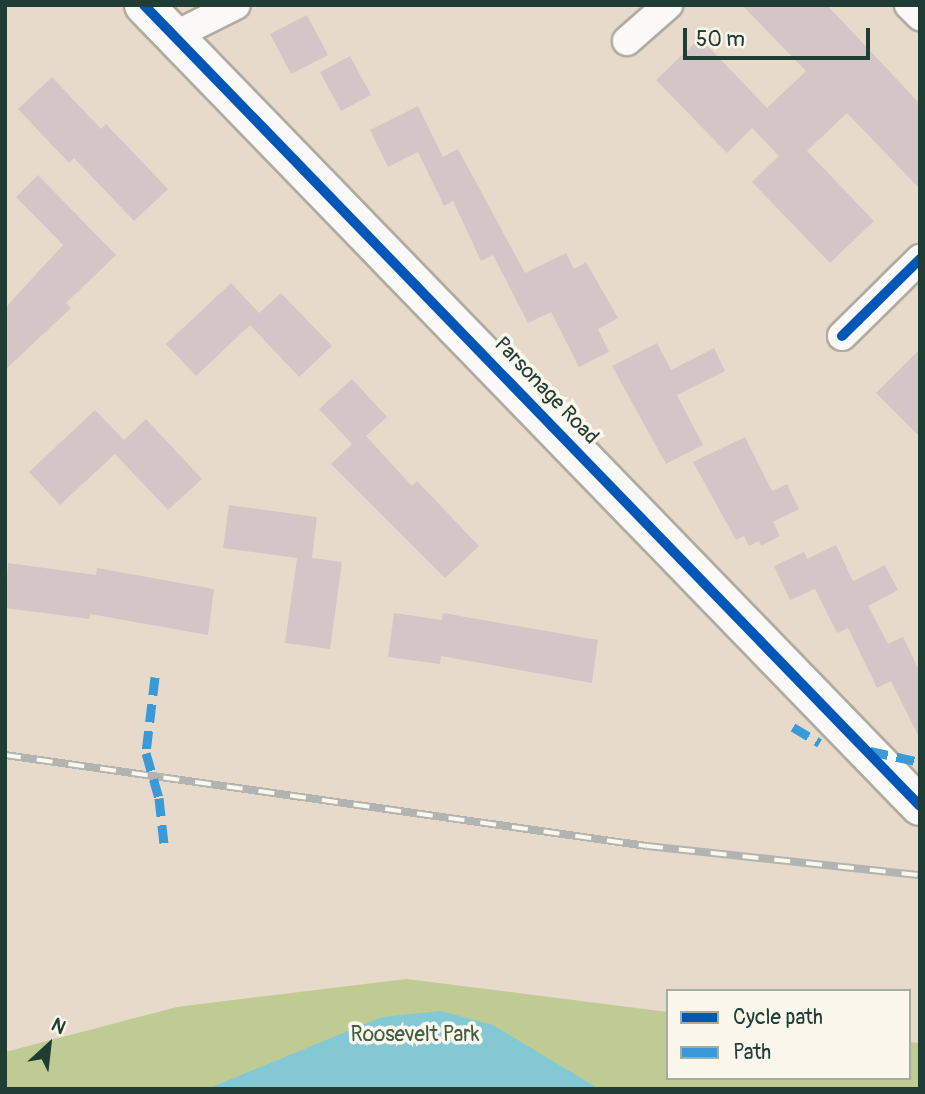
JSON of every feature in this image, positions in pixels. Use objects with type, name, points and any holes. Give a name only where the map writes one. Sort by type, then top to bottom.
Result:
[{"type":"street","name":"Parsonage Road","points":[[144,5],[920,806]]},
{"type":"street","points":[[174,36],[236,5]]},
{"type":"street","points":[[628,41],[668,5]]},
{"type":"street","points":[[909,5],[920,16]]},
{"type":"street","points":[[842,336],[920,259]]},
{"type":"green space","name":"Roosevelt Park","points":[[406,979],[666,1012],[666,1080],[911,1080],[911,1042],[920,1043],[920,1089],[5,1089],[5,1052],[177,1007]]},
{"type":"water","points":[[441,1011],[493,1025],[599,1089],[207,1089],[382,1017]]},
{"type":"building","points":[[742,5],[827,5],[920,104],[920,189],[847,113],[807,151],[874,221],[830,263],[752,182],[779,156],[752,128],[727,153],[656,80],[700,38],[767,108],[806,71]]},
{"type":"building","points":[[307,15],[328,55],[291,74],[270,34]]},
{"type":"building","points":[[350,56],[371,95],[341,111],[320,72]]},
{"type":"building","points":[[52,77],[101,129],[106,124],[168,189],[134,221],[74,158],[69,163],[18,109]]},
{"type":"building","points":[[418,106],[443,157],[458,149],[525,273],[566,253],[574,269],[586,262],[618,318],[598,329],[609,352],[579,367],[551,312],[528,323],[493,255],[481,261],[453,201],[444,206],[418,152],[388,167],[370,130]]},
{"type":"building","points":[[38,175],[116,255],[66,303],[71,308],[5,370],[5,308],[63,245],[16,197]]},
{"type":"building","points":[[231,283],[259,313],[281,293],[332,346],[299,377],[250,325],[196,376],[166,344]]},
{"type":"building","points":[[657,343],[671,370],[714,348],[725,371],[677,395],[703,445],[666,464],[612,366]]},
{"type":"building","points":[[920,349],[920,437],[876,393]]},
{"type":"building","points":[[352,379],[387,417],[366,436],[412,486],[417,481],[479,546],[445,578],[331,464],[352,444],[319,409]]},
{"type":"building","points":[[95,410],[124,440],[146,419],[202,479],[168,510],[115,454],[60,505],[29,472]]},
{"type":"building","points":[[745,437],[772,491],[787,484],[799,509],[773,522],[780,536],[761,546],[759,541],[749,546],[744,536],[736,540],[693,462]]},
{"type":"building","points":[[229,505],[317,517],[312,558],[342,562],[330,649],[285,643],[297,558],[223,548]]},
{"type":"building","points":[[836,545],[853,581],[885,565],[898,590],[868,606],[888,644],[903,637],[920,672],[920,739],[891,681],[877,688],[848,628],[837,633],[815,589],[790,600],[774,566],[804,552],[807,559]]},
{"type":"building","points":[[8,563],[96,575],[97,568],[214,589],[208,635],[90,614],[90,619],[5,608]]},
{"type":"building","points":[[394,613],[442,620],[443,613],[598,640],[592,683],[441,656],[440,664],[388,657]]},
{"type":"railway","points":[[5,755],[647,846],[920,875]]},
{"type":"marked path","points":[[155,677],[146,753],[159,798],[164,844]]},
{"type":"marked path","points":[[793,727],[820,743]]},
{"type":"marked path","points":[[870,751],[920,762]]},
{"type":"cycle path","points":[[144,5],[920,806]]},
{"type":"cycle path","points":[[842,336],[920,259]]}]
